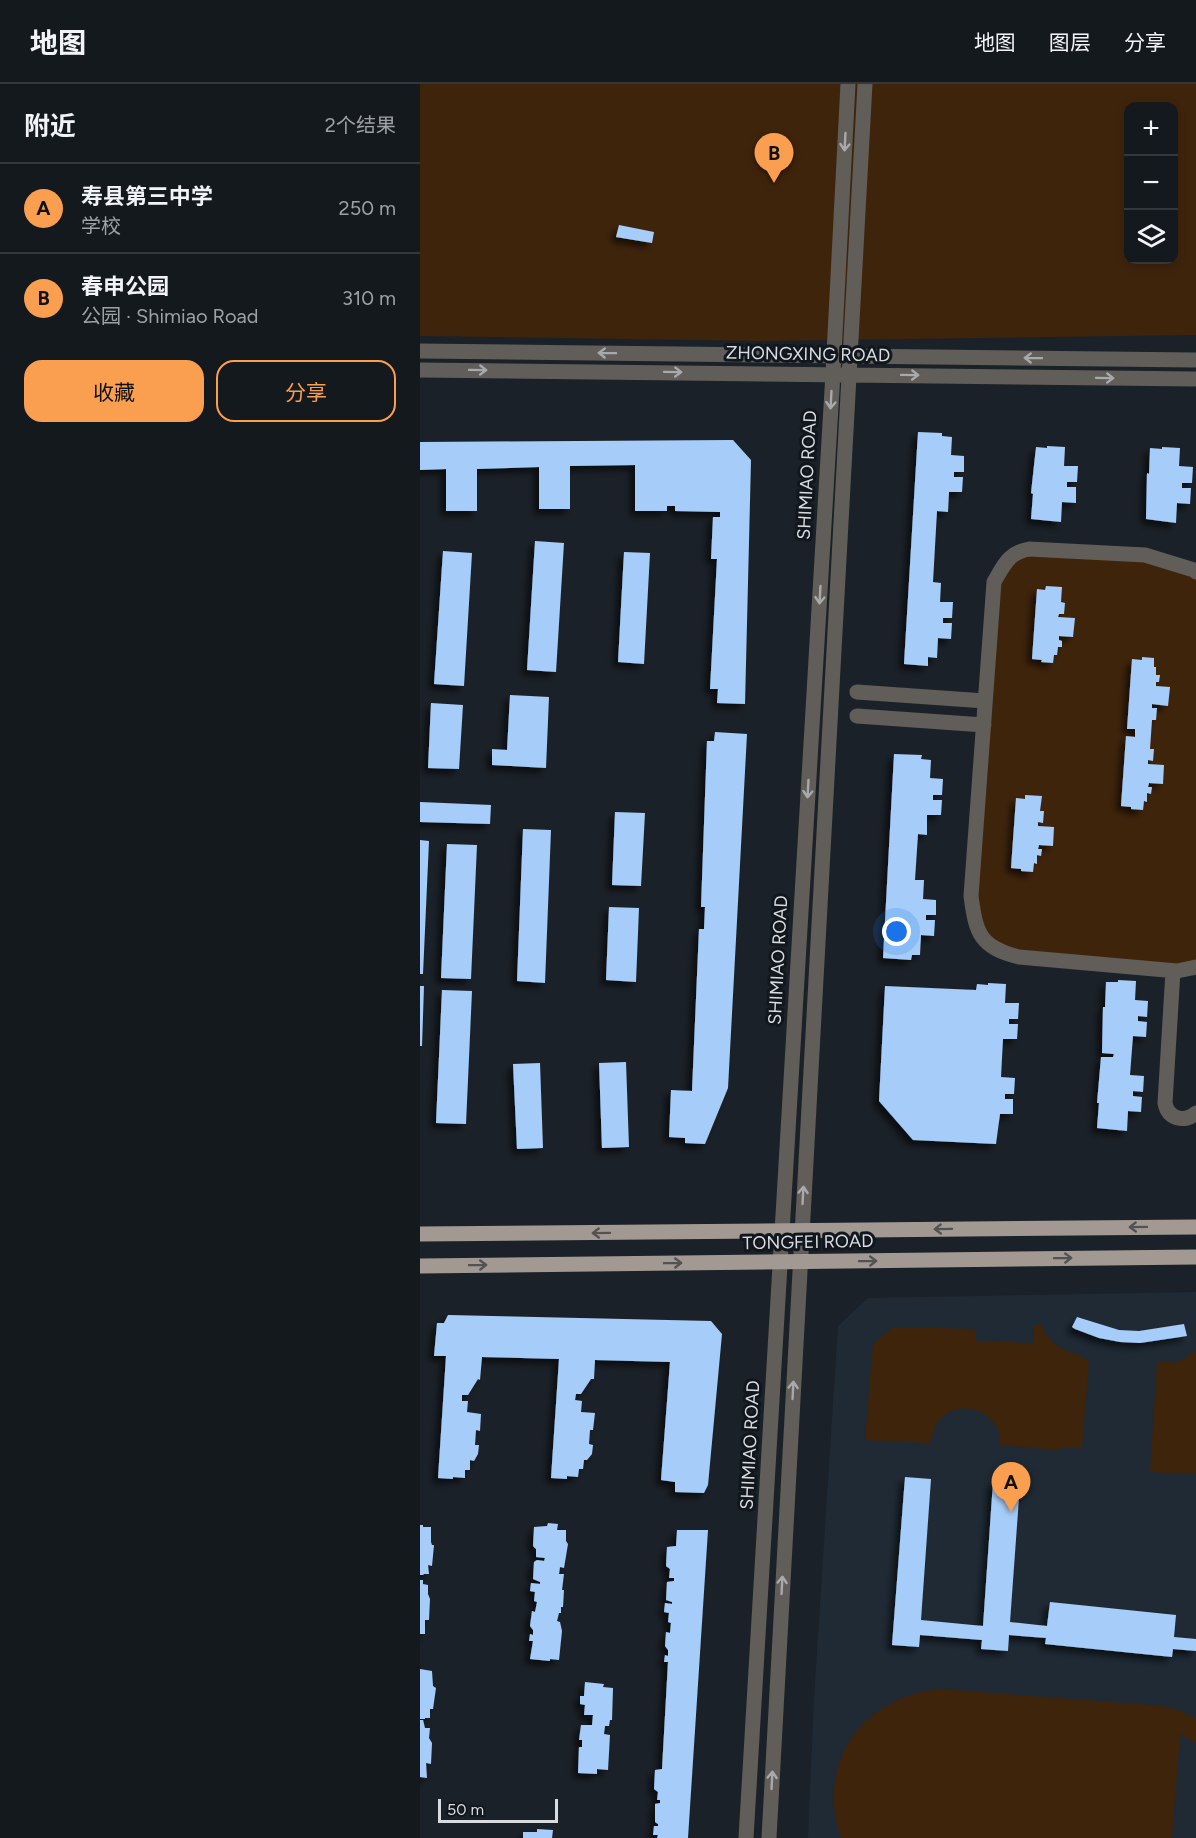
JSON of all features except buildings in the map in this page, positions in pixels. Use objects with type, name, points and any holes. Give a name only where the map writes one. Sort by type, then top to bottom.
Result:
[{"type":"main road","name":"TONGFEI ROAD","points":[[420,1234],[1196,1227]]},
{"type":"main road","name":"TONGFEI ROAD","points":[[420,1266],[1196,1257]]},
{"type":"street","name":"SHIMIAO ROAD","points":[[746,1838],[833,373],[848,84]]},
{"type":"street","name":"SHIMIAO ROAD","points":[[769,1838],[865,84]]},
{"type":"street","name":"ZHONGXING ROAD","points":[[420,351],[1196,360]]},
{"type":"street","name":"ZHONGXING ROAD","points":[[420,370],[1196,379]]},
{"type":"street","points":[[1196,573],[1194,570],[1145,555],[1029,549],[1016,552],[1006,562],[994,582],[971,896],[975,921],[983,940],[999,952],[1019,957],[1173,971],[1196,967]]},
{"type":"street","points":[[857,692],[986,701]]},
{"type":"street","points":[[857,716],[984,725]]},
{"type":"street","points":[[1173,971],[1164,1103],[1167,1111],[1174,1117],[1185,1118],[1196,1113]]},
{"type":"shaded area","points":[[420,84],[1196,84],[1196,335],[759,341],[420,336]]},
{"type":"shaded area","points":[[1026,553],[1144,561],[1191,574],[1196,580],[1196,961],[1172,966],[1001,949],[979,923],[975,898],[999,585],[1011,566]]},
{"type":"shaded area","points":[[1196,1292],[1196,1838],[808,1838],[814,1698],[838,1326],[868,1298]]},
{"type":"shaded area","points":[[1041,1324],[1045,1333],[1060,1348],[1089,1361],[1082,1447],[1064,1447],[1058,1450],[1000,1445],[995,1424],[980,1412],[971,1409],[951,1411],[942,1417],[935,1426],[930,1443],[865,1440],[873,1344],[893,1327],[975,1329],[975,1341],[1034,1343],[1034,1326]]},
{"type":"shaded area","points":[[1196,1350],[1196,1474],[1150,1472],[1157,1362],[1180,1362]]},
{"type":"shaded area","points":[[940,1689],[1164,1706],[1196,1719],[1196,1744],[1180,1734],[1172,1838],[841,1838],[835,1810],[835,1784],[840,1760],[852,1738],[868,1720],[888,1705],[912,1695]]},
{"type":"place","name":"春申公园","points":[[774,183]]},
{"type":"place","name":"寿县第三中学","points":[[1011,1512]]}]
